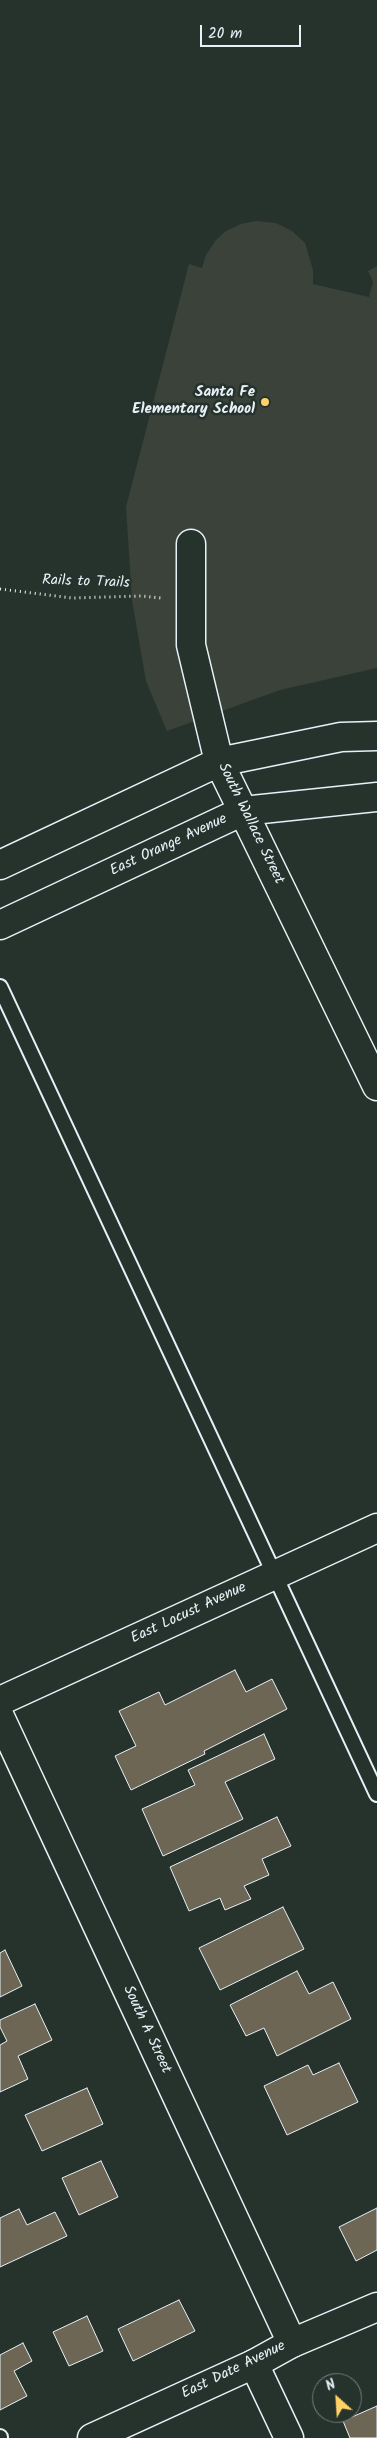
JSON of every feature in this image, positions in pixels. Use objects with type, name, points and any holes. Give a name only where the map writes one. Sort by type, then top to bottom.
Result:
[{"type":"street","name":"South Wallace Street","points":[[191,544],[191,645],[219,762],[377,1086]]},
{"type":"street","points":[[0,865],[219,762],[341,737],[377,736]]},
{"type":"street","name":"East Orange Avenue","points":[[0,925],[243,811],[377,797]]},
{"type":"street","name":"East Locust Avenue","points":[[0,1701],[377,1528]]},
{"type":"street","name":"South A Street","points":[[0,1717],[292,2343]]},
{"type":"street","name":"East Date Avenue","points":[[92,2438],[254,2364],[292,2343],[377,2307]]},
{"type":"street","points":[[254,2364],[289,2438]]},
{"type":"lane","points":[[0,987],[276,1574],[377,1794]]},
{"type":"path","name":"Rails to Trails","points":[[0,589],[72,598],[140,596]]},
{"type":"shaded area","name":"Santa Fe Elementary School","points":[[256,221],[276,223],[292,231],[305,243],[313,270],[313,284],[369,297],[373,282],[368,271],[377,266],[377,668],[280,690],[167,731],[146,681],[132,600],[126,507],[189,264],[202,268],[206,255],[216,240],[226,231],[241,224]]},
{"type":"building","points":[[235,1670],[246,1692],[272,1679],[287,1709],[204,1751],[205,1754],[131,1790],[115,1756],[136,1746],[119,1711],[159,1692],[165,1705]]},
{"type":"building","points":[[264,1734],[275,1759],[225,1782],[243,1819],[163,1856],[142,1809],[195,1785],[188,1770]]},
{"type":"building","points":[[277,1817],[291,1846],[262,1859],[269,1875],[244,1886],[251,1899],[225,1910],[220,1898],[189,1911],[170,1867]]},
{"type":"building","points":[[283,1907],[304,1949],[220,1990],[199,1948]]},
{"type":"building","points":[[5,1950],[22,1986],[0,1997],[0,1953]]},
{"type":"building","points":[[297,1971],[309,1994],[333,1982],[351,2019],[277,2056],[264,2028],[246,2036],[230,2005]]},
{"type":"building","points":[[35,2004],[52,2040],[18,2056],[28,2079],[0,2092],[0,2045],[7,2041],[0,2027],[0,2020]]},
{"type":"building","points":[[339,2063],[358,2102],[287,2135],[264,2086],[308,2065],[313,2075]]},
{"type":"building","points":[[87,2088],[103,2124],[42,2151],[25,2115]]},
{"type":"building","points":[[101,2161],[118,2197],[79,2215],[62,2178]]},
{"type":"building","points":[[377,2208],[377,2250],[356,2261],[339,2227]]},
{"type":"building","points":[[19,2209],[27,2225],[55,2212],[67,2236],[0,2267],[0,2218]]},
{"type":"building","points":[[179,2300],[195,2331],[133,2361],[118,2329]]},
{"type":"building","points":[[87,2316],[103,2351],[69,2366],[53,2332]]},
{"type":"building","points":[[23,2343],[32,2361],[14,2371],[27,2396],[0,2410],[0,2355]]},
{"type":"building","points":[[377,2406],[377,2438],[350,2438],[344,2423],[362,2423],[362,2413]]},
{"type":"place","name":"Santa Fe Elementary School","points":[[265,402]]}]
